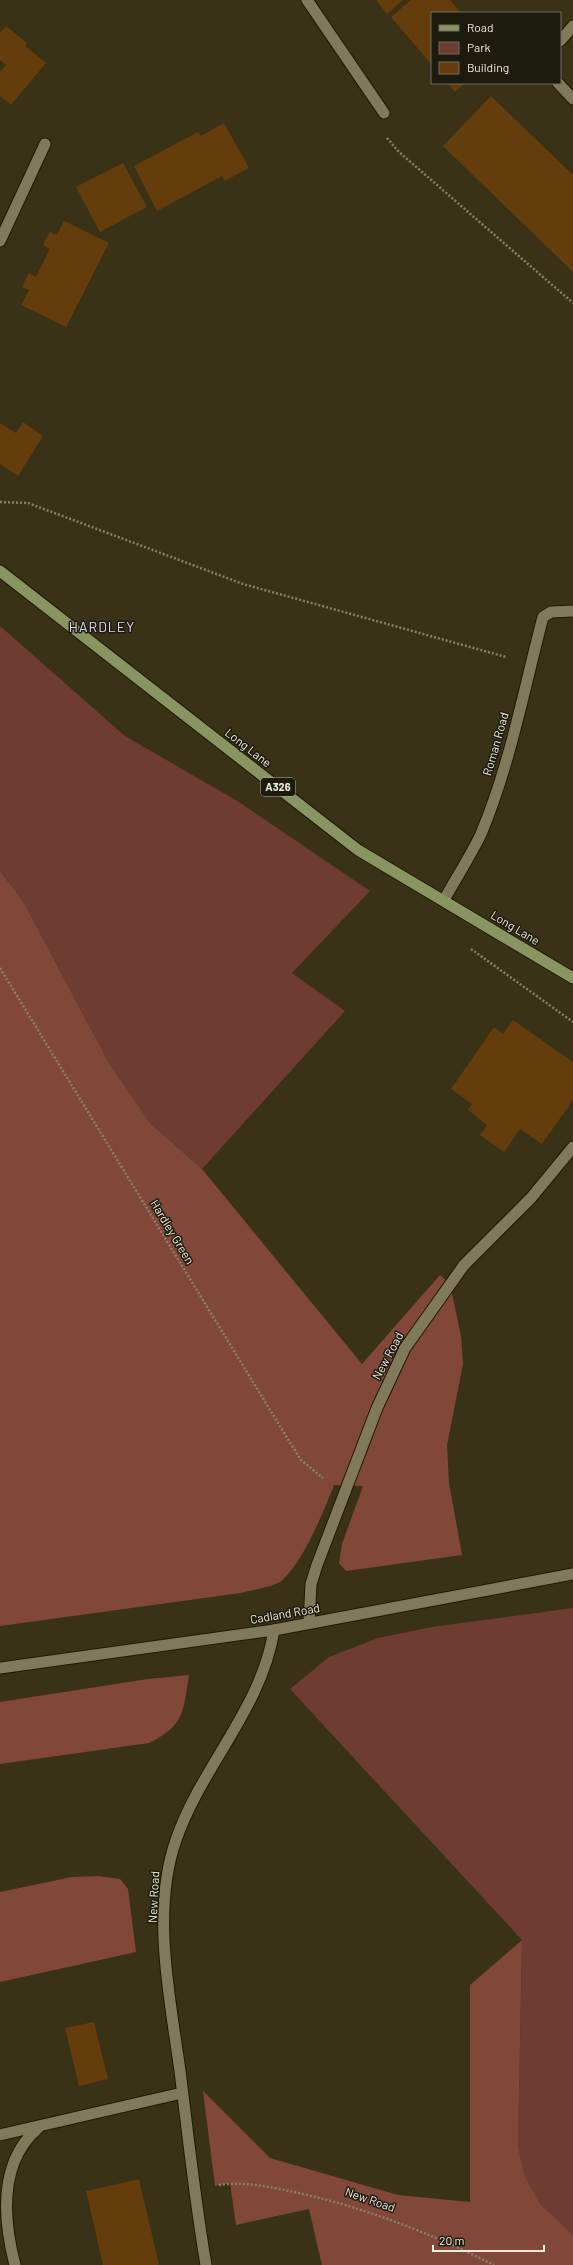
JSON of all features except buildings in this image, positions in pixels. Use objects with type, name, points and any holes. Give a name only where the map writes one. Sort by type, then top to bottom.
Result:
[{"type":"main road","name":"Long Lane","points":[[0,571],[358,850],[573,978]]},
{"type":"street","points":[[307,0],[384,113]]},
{"type":"street","points":[[561,40],[573,26]]},
{"type":"street","points":[[559,84],[573,99]]},
{"type":"street","points":[[0,241],[45,144]]},
{"type":"street","name":"Roman Road","points":[[444,900],[470,856],[492,803],[516,724],[543,617],[551,612],[567,610],[573,611]]},
{"type":"street","name":"New Road","points":[[309,1623],[311,1584],[377,1408],[409,1342],[464,1265],[531,1198],[573,1147]]},
{"type":"street","name":"Cadland Road","points":[[0,1668],[274,1630],[573,1574]]},
{"type":"street","name":"New Road","points":[[206,2265],[182,2093],[166,1961],[165,1890],[168,1867],[183,1821],[266,1668],[274,1630]]},
{"type":"street","points":[[0,2135],[182,2093]]},
{"type":"street","points":[[15,2265],[2,2209],[3,2180],[8,2161],[20,2142],[43,2124]]},
{"type":"path","points":[[385,135],[399,152],[573,303]]},
{"type":"path","points":[[0,502],[28,503],[243,584],[530,664]]},
{"type":"path","name":"Hardley Green","points":[[0,968],[301,1460],[316,1474],[345,1490]]},
{"type":"path","name":"New Road","points":[[230,2183],[272,2187],[331,2200],[452,2244],[494,2265]]},
{"type":"green space","points":[[0,626],[125,736],[239,802],[370,891],[292,973],[345,1011],[202,1169],[150,1123],[129,1093],[109,1063],[23,901],[0,871]]},
{"type":"green space","points":[[573,1608],[573,2265],[500,2265],[518,2147],[522,1940],[290,1689],[329,1657],[378,1638],[432,1627]]},
{"type":"shaded area","points":[[0,871],[23,901],[109,1063],[150,1123],[202,1169],[362,1364],[440,1275],[450,1284],[461,1336],[463,1364],[447,1445],[449,1483],[462,1555],[346,1571],[339,1563],[342,1544],[363,1486],[334,1485],[312,1537],[304,1551],[288,1574],[276,1584],[241,1593],[0,1626]]},
{"type":"shaded area","points":[[189,1675],[183,1708],[176,1723],[170,1730],[149,1743],[0,1764],[0,1702],[148,1679]]},
{"type":"shaded area","points":[[99,1876],[120,1879],[128,1889],[136,1952],[0,1982],[0,1892],[72,1877]]},
{"type":"shaded area","points":[[522,1940],[518,2147],[524,2175],[540,2204],[573,2235],[573,2265],[322,2265],[309,2209],[236,2225],[230,2183],[215,2186],[203,2091],[270,2158],[398,2195],[470,2202],[470,1985]]},
{"type":"district","name":"HARDLEY","points":[[102,627]]}]
